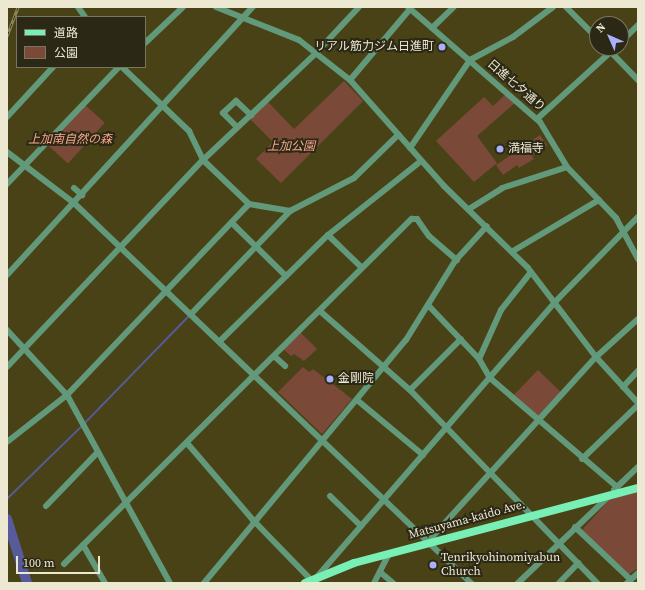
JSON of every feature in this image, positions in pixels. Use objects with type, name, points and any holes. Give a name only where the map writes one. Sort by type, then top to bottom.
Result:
[{"type":"main road","name":"Matsuyama-kaido Ave.","points":[[311,581],[352,564],[531,515],[638,488]]},
{"type":"street","points":[[78,7],[84,16]]},
{"type":"street","points":[[146,42],[183,7]]},
{"type":"street","points":[[216,7],[299,40],[350,80],[421,161],[513,251],[531,272],[596,357],[638,404],[582,459]]},
{"type":"street","points":[[7,275],[74,204],[253,7]]},
{"type":"street","points":[[7,367],[203,160],[315,54],[359,7]]},
{"type":"street","points":[[432,28],[454,7]]},
{"type":"street","points":[[410,148],[470,60],[513,37],[553,7]]},
{"type":"street","points":[[566,7],[589,30]]},
{"type":"street","points":[[350,80],[409,8]]},
{"type":"street","name":"日進七夕通り","points":[[409,8],[538,119],[567,167],[599,200],[624,231],[638,259]]},
{"type":"street","points":[[629,34],[638,25]]},
{"type":"street","points":[[538,119],[604,56]]},
{"type":"street","points":[[617,56],[638,80]]},
{"type":"street","points":[[7,117],[52,68]]},
{"type":"street","points":[[7,184],[120,68]]},
{"type":"street","points":[[122,68],[189,131],[203,160],[249,204],[290,211]]},
{"type":"street","points":[[237,127],[223,113],[236,101],[251,115]]},
{"type":"street","points":[[191,314],[290,211],[354,178],[398,135]]},
{"type":"street","points":[[7,152],[74,204],[220,341],[471,583]]},
{"type":"street","points":[[220,341],[328,235],[421,161]]},
{"type":"street","points":[[469,209],[502,188],[567,167]]},
{"type":"street","points":[[74,188],[82,195]]},
{"type":"street","points":[[513,251],[599,200]]},
{"type":"street","points":[[7,442],[67,395],[168,292],[249,204]]},
{"type":"street","points":[[187,443],[256,522],[311,581],[362,526],[554,303],[638,217]]},
{"type":"street","points":[[64,564],[362,268],[415,218],[429,236],[457,260]]},
{"type":"street","points":[[232,223],[286,276]]},
{"type":"street","points":[[204,583],[406,340],[457,260],[487,226]]},
{"type":"street","points":[[328,235],[362,268]]},
{"type":"street","points":[[480,359],[501,310],[531,272]]},
{"type":"street","points":[[428,305],[480,359],[490,378],[582,459],[617,487]]},
{"type":"street","points":[[320,311],[410,390],[597,583]]},
{"type":"street","points":[[431,543],[432,537],[596,357],[638,319]]},
{"type":"street","points":[[7,330],[67,395],[97,453],[170,583]]},
{"type":"street","points":[[410,390],[461,339]]},
{"type":"street","points":[[274,356],[285,366]]},
{"type":"street","points":[[623,387],[638,371]]},
{"type":"street","points":[[357,400],[423,455]]},
{"type":"street","points":[[46,506],[97,453]]},
{"type":"street","points":[[518,583],[638,467]]},
{"type":"street","points":[[330,496],[362,526]]},
{"type":"street","points":[[575,527],[629,582],[638,573]]},
{"type":"street","points":[[84,545],[105,583]]},
{"type":"street","points":[[374,583],[389,554]]},
{"type":"street","points":[[559,583],[578,563]]},
{"type":"street","points":[[380,572],[393,583]]},
{"type":"green space","name":"上加公園","points":[[344,81],[363,101],[281,183],[256,159],[273,142],[250,119],[268,102],[294,129]]},
{"type":"green space","points":[[505,95],[515,103],[477,136],[497,163],[474,182],[436,141],[484,97],[493,106]]},
{"type":"green space","name":"上加南自然の森","points":[[84,104],[105,123],[68,164],[47,145]]},
{"type":"green space","points":[[540,135],[547,145],[532,156],[534,159],[519,168],[517,165],[503,175],[496,165]]},
{"type":"green space","points":[[300,332],[317,349],[304,361],[294,354],[291,356],[283,349]]},
{"type":"green space","points":[[303,367],[309,372],[313,369],[352,399],[322,434],[278,392]]},
{"type":"green space","points":[[538,370],[562,393],[535,420],[512,397]]},
{"type":"green space","points":[[638,492],[638,568],[628,575],[582,530],[610,499]]},
{"type":"waterway","points":[[85,423],[190,315]]},
{"type":"waterway","points":[[7,499],[82,426]]},
{"type":"waterway","points":[[7,519],[27,583]]},
{"type":"railway","points":[[7,36],[18,7]]},
{"type":"place","name":"リアル筋力ジム日進町","points":[[442,47]]},
{"type":"place","name":"満福寺","points":[[500,149]]},
{"type":"place","name":"金剛院","points":[[330,379]]},
{"type":"place","name":"Tenrikyohinomiyabun Church","points":[[433,565]]}]
